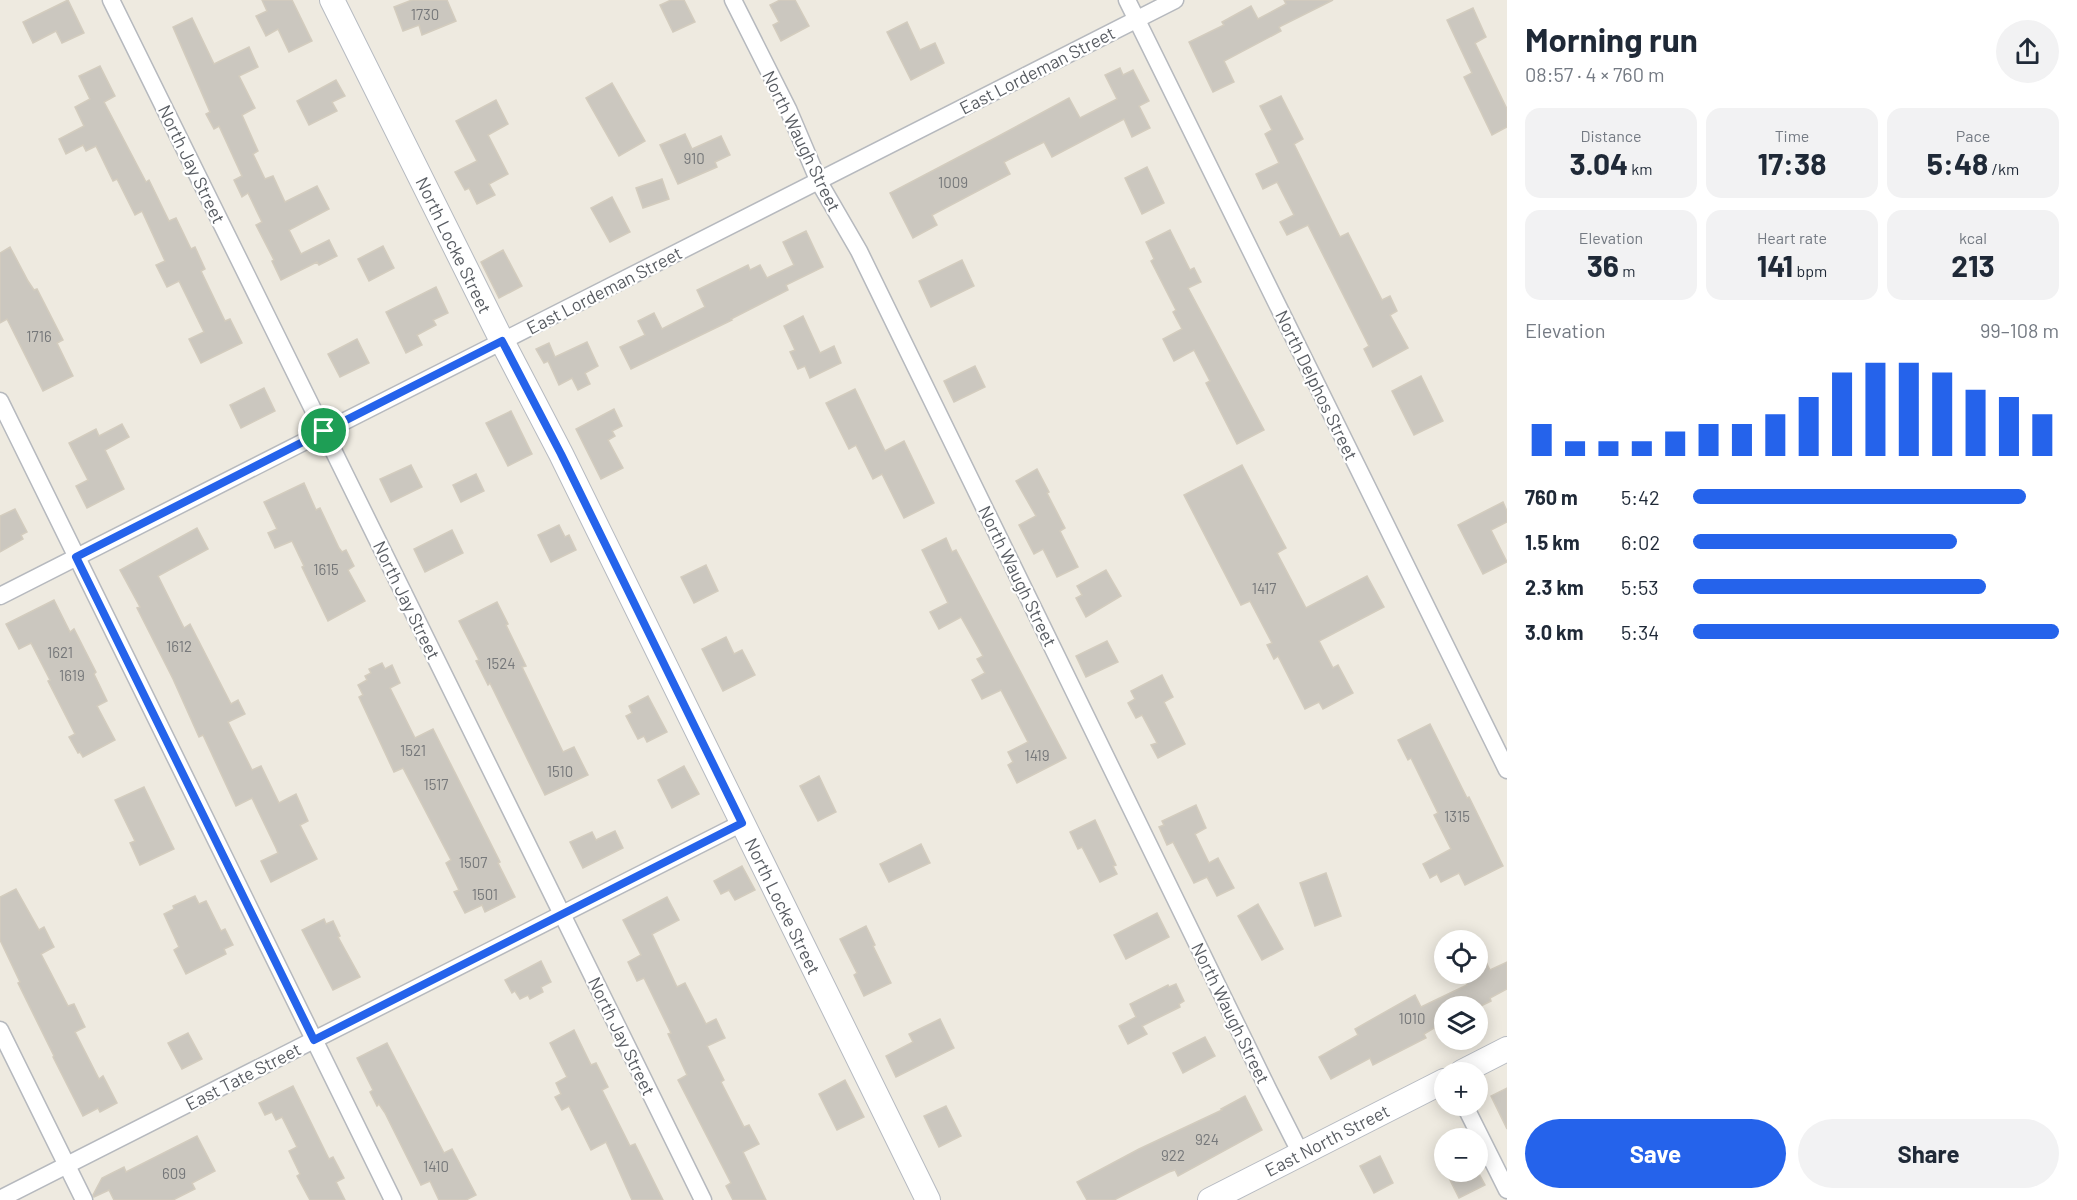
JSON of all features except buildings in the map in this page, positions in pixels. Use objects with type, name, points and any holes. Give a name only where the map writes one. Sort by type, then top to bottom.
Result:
[{"type":"street","name":"North Jay Street","points":[[111,0],[702,1200]]},
{"type":"street","name":"North Locke Street","points":[[332,0],[566,464],[928,1200]]},
{"type":"street","name":"North Waugh Street","points":[[733,0],[788,109],[819,182],[859,251],[1301,1154]]},
{"type":"street","name":"North Delphos Street","points":[[1127,0],[1507,770]]},
{"type":"street","name":"East Lordeman Street","points":[[0,596],[1175,0]]},
{"type":"street","points":[[0,401],[393,1200]]},
{"type":"street","name":"East Tate Street","points":[[0,1199],[742,823]]},
{"type":"street","points":[[0,1030],[84,1200]]},
{"type":"street","points":[[1482,1062],[1507,1049]]},
{"type":"street","name":"East North Street","points":[[1210,1200],[1434,1086]]},
{"type":"street","points":[[1470,1116],[1507,1190]]},
{"type":"route","points":[[502,341],[561,454],[742,823],[314,1040],[76,557],[324,431],[502,341]]}]
